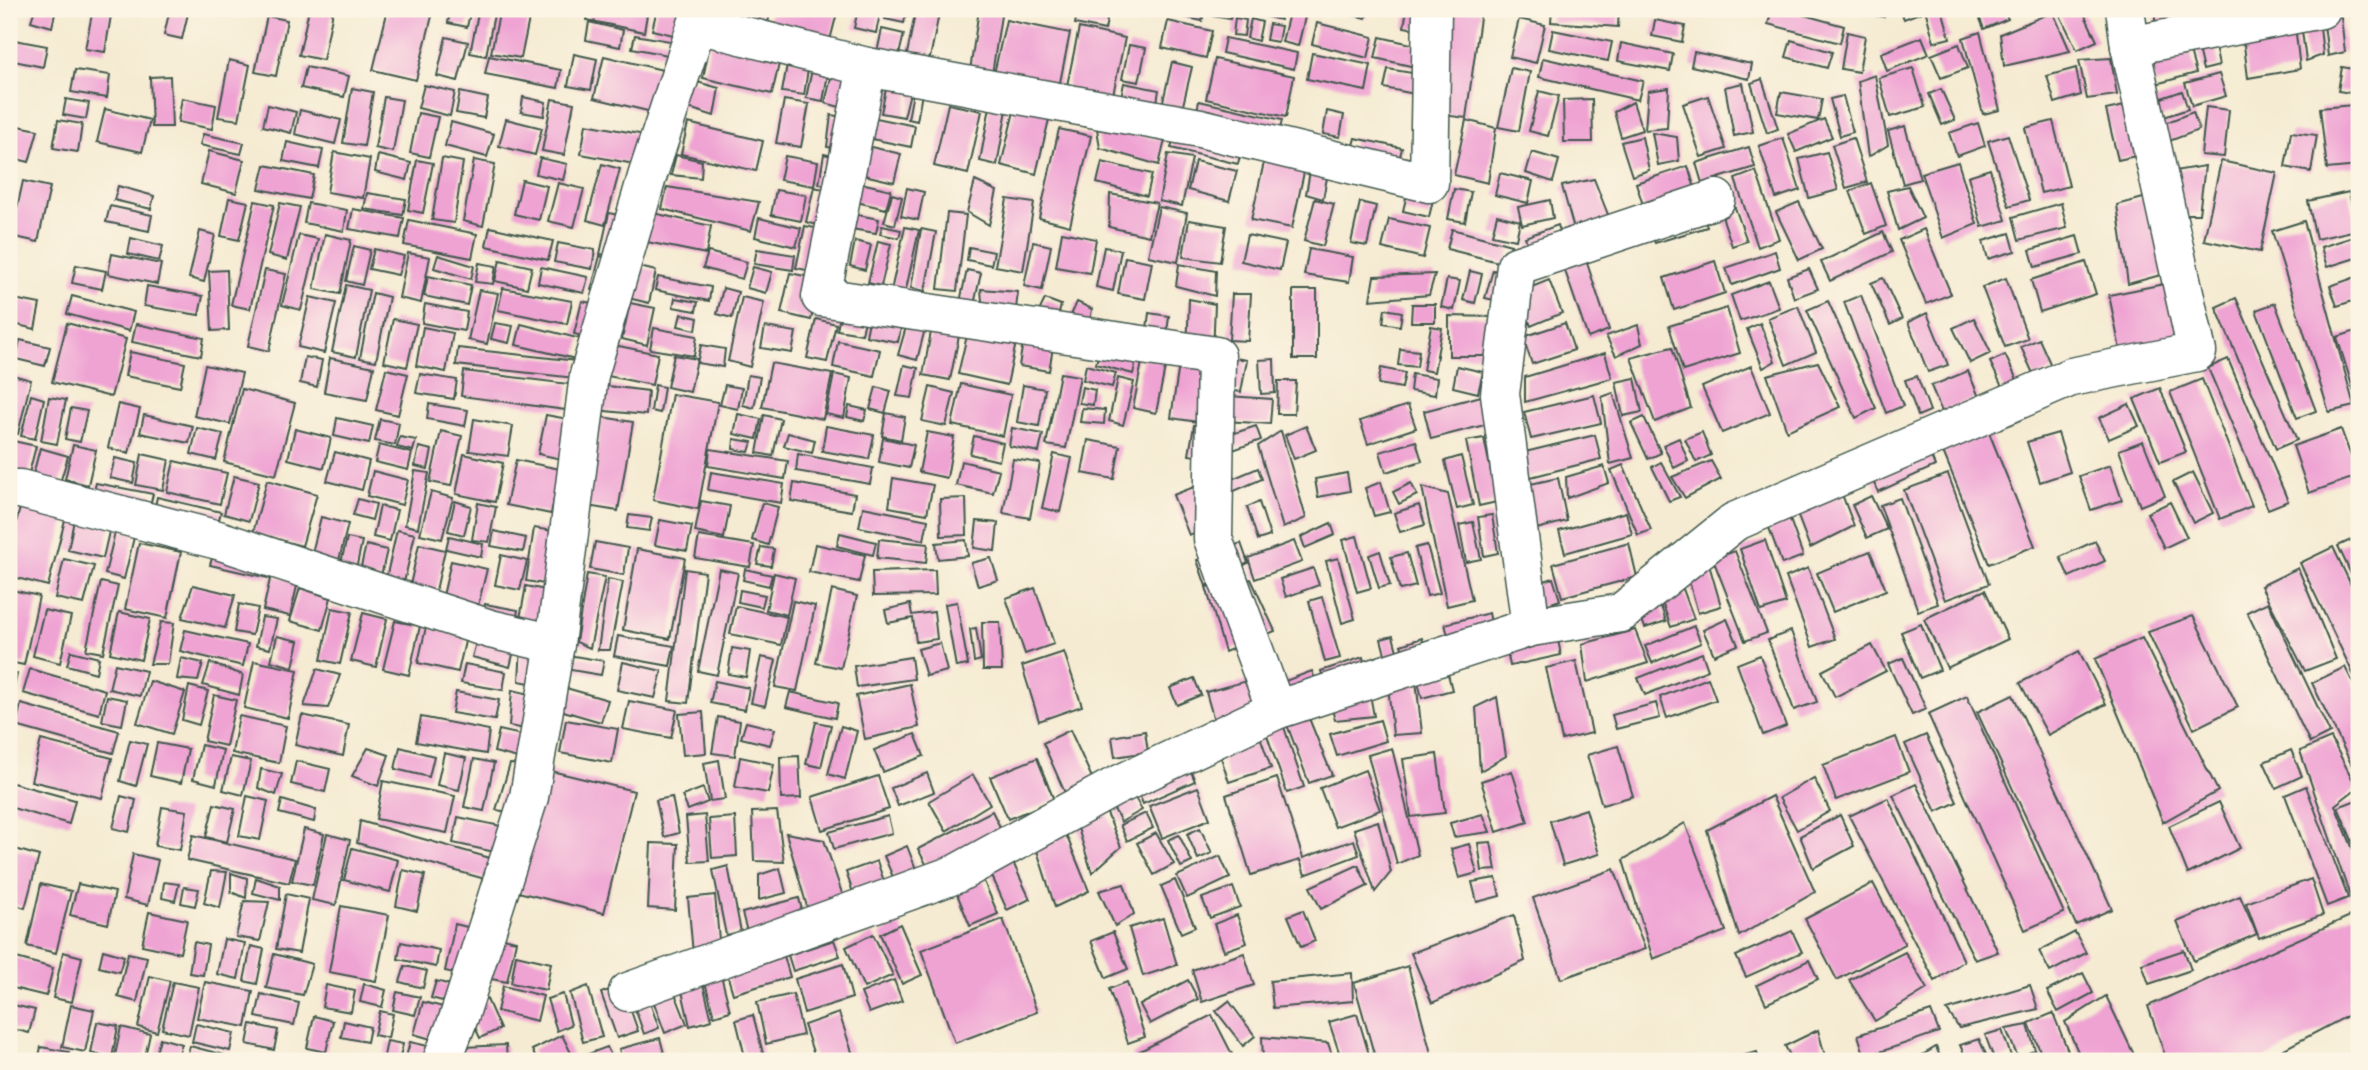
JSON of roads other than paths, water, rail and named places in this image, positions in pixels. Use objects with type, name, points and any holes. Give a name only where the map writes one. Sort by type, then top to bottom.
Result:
[{"type":"street","points":[[442,1061],[529,797],[555,644],[589,375],[647,177],[700,16],[867,67],[1200,128],[1429,183],[1432,9]]},
{"type":"street","points":[[628,992],[957,874],[1112,789],[1276,710],[1531,627],[1620,613],[1734,522],[2071,377],[2197,352],[2130,46],[2125,9]]},
{"type":"street","points":[[2130,46],[2321,9]]},
{"type":"street","points":[[867,67],[821,297],[1216,356],[1213,539],[1276,710]]},
{"type":"street","points":[[1531,627],[1500,394],[1516,266],[1716,199]]},
{"type":"street","points":[[9,489],[20,489],[218,540],[490,629],[555,644]]}]
